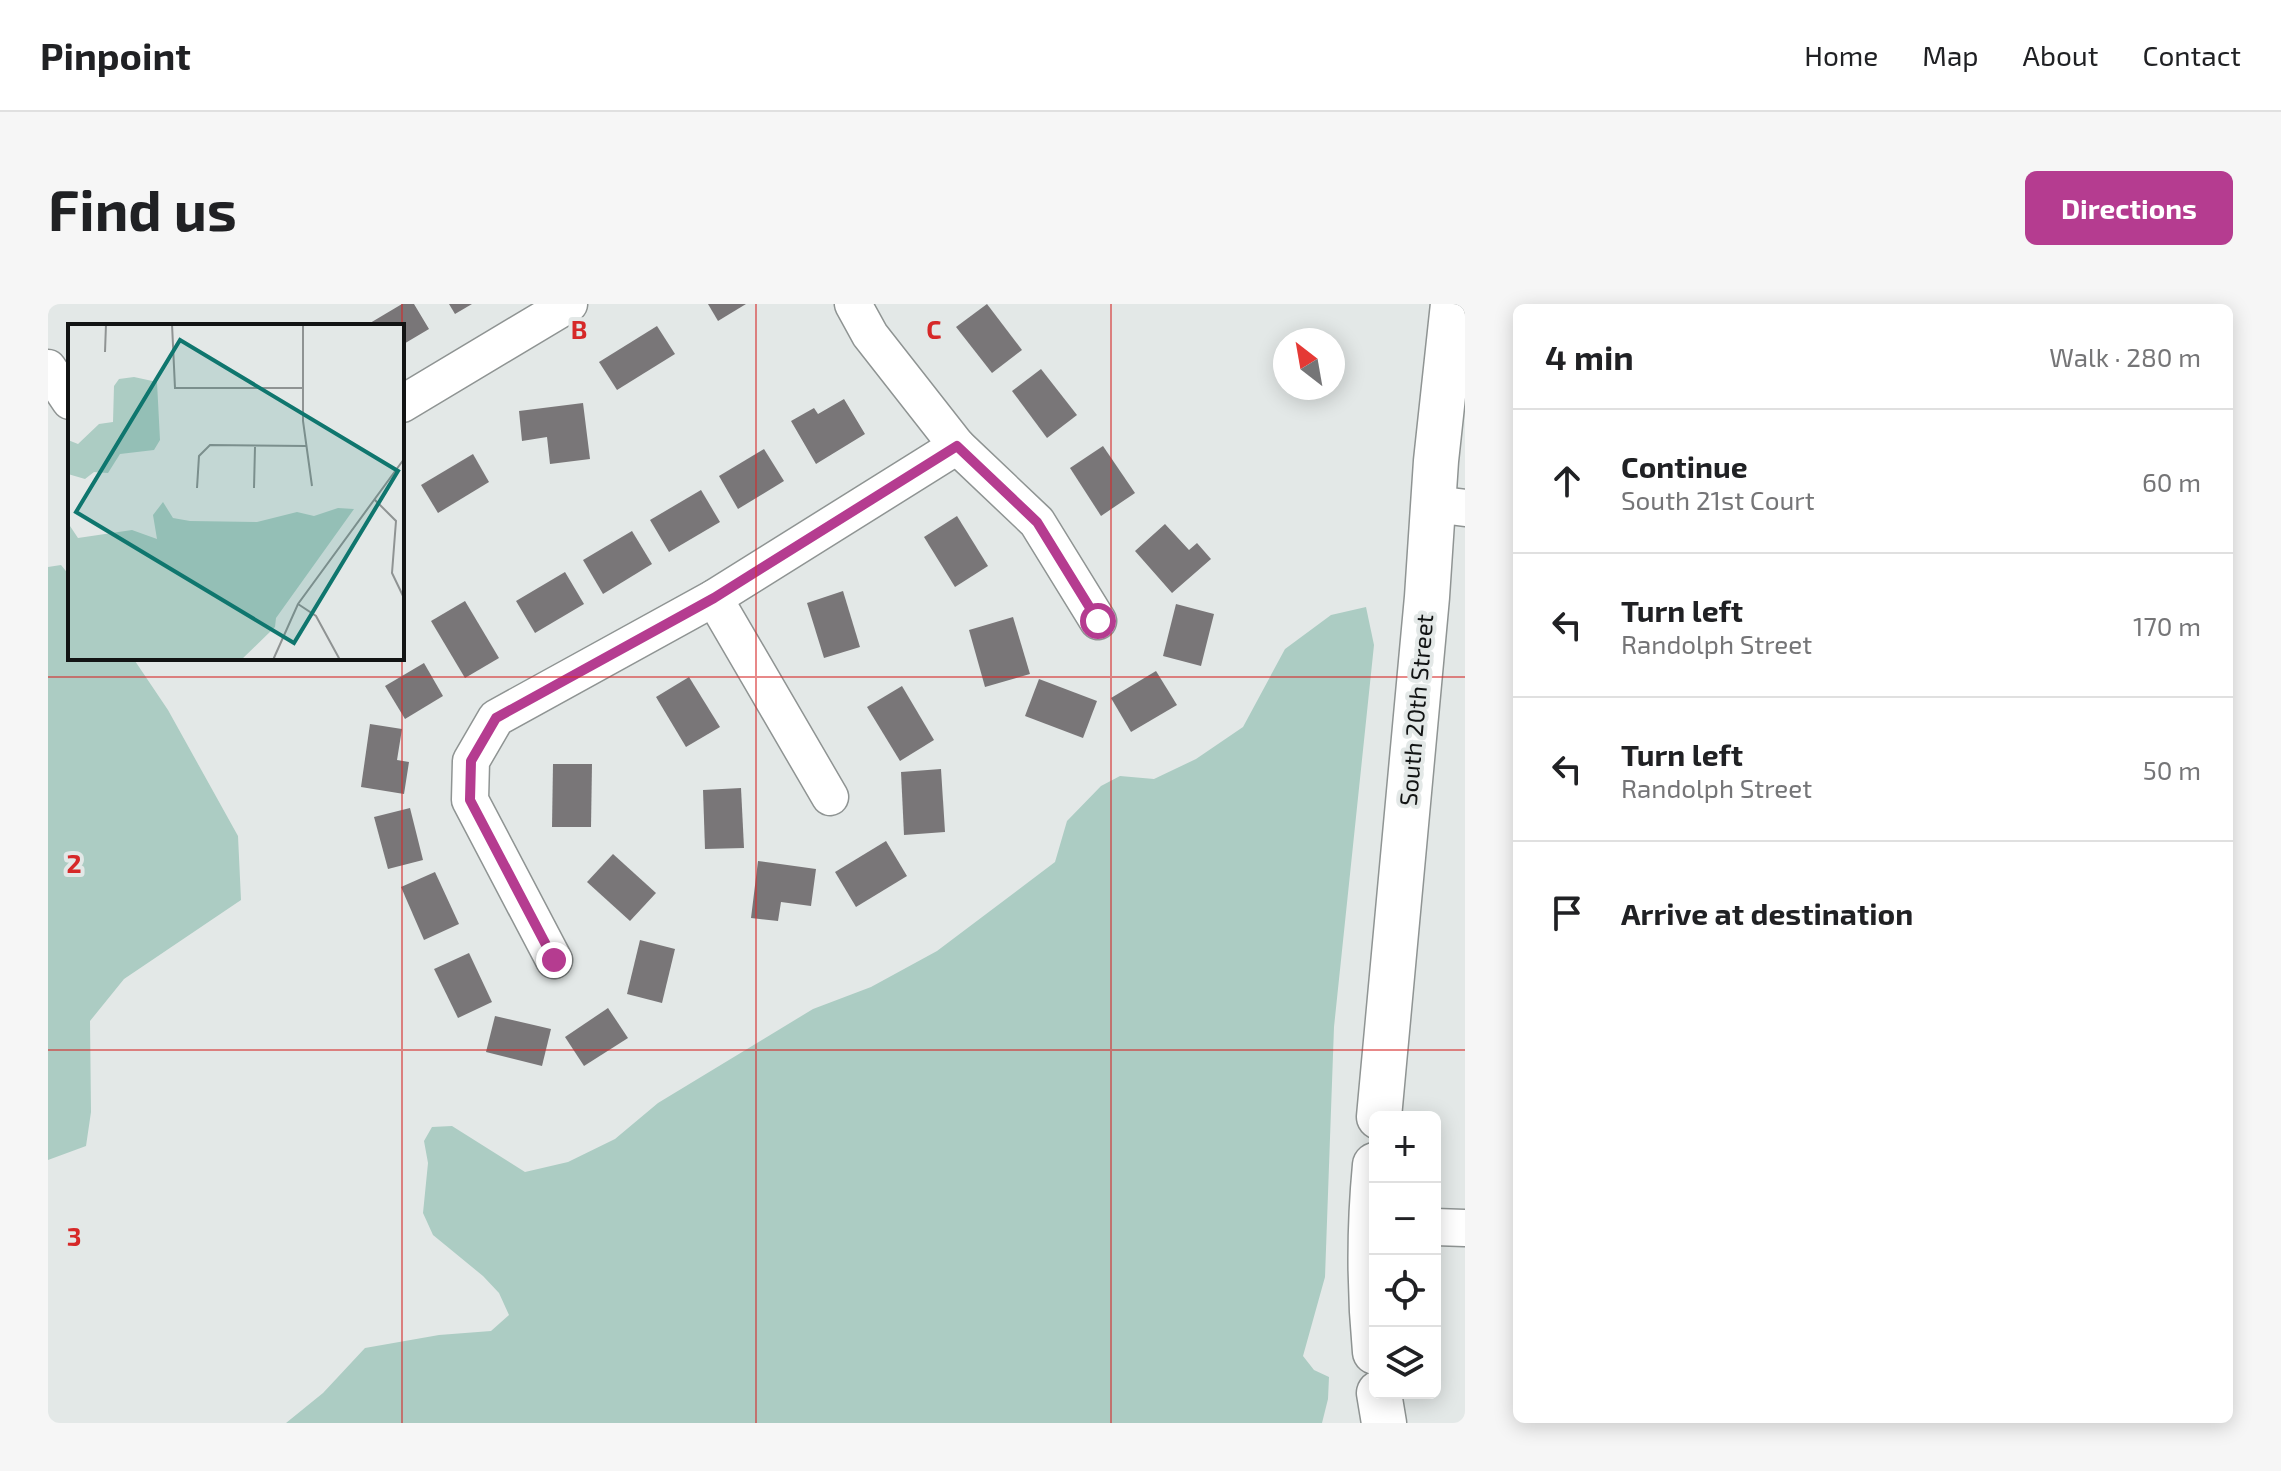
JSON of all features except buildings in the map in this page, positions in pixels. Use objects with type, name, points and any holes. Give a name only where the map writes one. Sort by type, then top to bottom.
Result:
[{"type":"main road","name":"South 20th Street","points":[[1380,1111],[1449,506],[1436,461],[1453,304]]},
{"type":"main road","points":[[1372,1255],[1373,1327]]},
{"type":"main road","points":[[1380,1399],[1384,1423]]},
{"type":"street","points":[[404,403],[569,304]]},
{"type":"street","points":[[853,304],[870,335],[957,446],[1037,522],[1098,621]]},
{"type":"street","points":[[48,368],[68,398]]},
{"type":"street","points":[[554,960],[470,800],[471,761],[496,718],[714,598],[957,446]]},
{"type":"street","points":[[714,598],[830,797]]},
{"type":"street","points":[[1441,1227],[1465,1228]]},
{"type":"green space","points":[[61,565],[68,574],[68,660],[134,660],[168,710],[238,836],[241,900],[124,979],[90,1021],[91,1112],[86,1146],[48,1160],[48,567]]},
{"type":"green space","points":[[1366,607],[1374,645],[1334,1027],[1325,1277],[1303,1356],[1314,1370],[1329,1377],[1322,1423],[286,1423],[323,1393],[365,1348],[439,1335],[491,1331],[509,1315],[499,1293],[483,1276],[433,1235],[423,1213],[428,1163],[424,1141],[432,1127],[452,1126],[525,1172],[568,1162],[615,1139],[658,1103],[813,1009],[871,987],[937,951],[1055,862],[1067,821],[1101,786],[1120,776],[1154,779],[1196,759],[1243,727],[1285,649],[1331,615]]},
{"type":"route","points":[[554,960],[470,800],[471,761],[496,718],[714,598],[957,446],[1037,522],[1098,621]]}]
